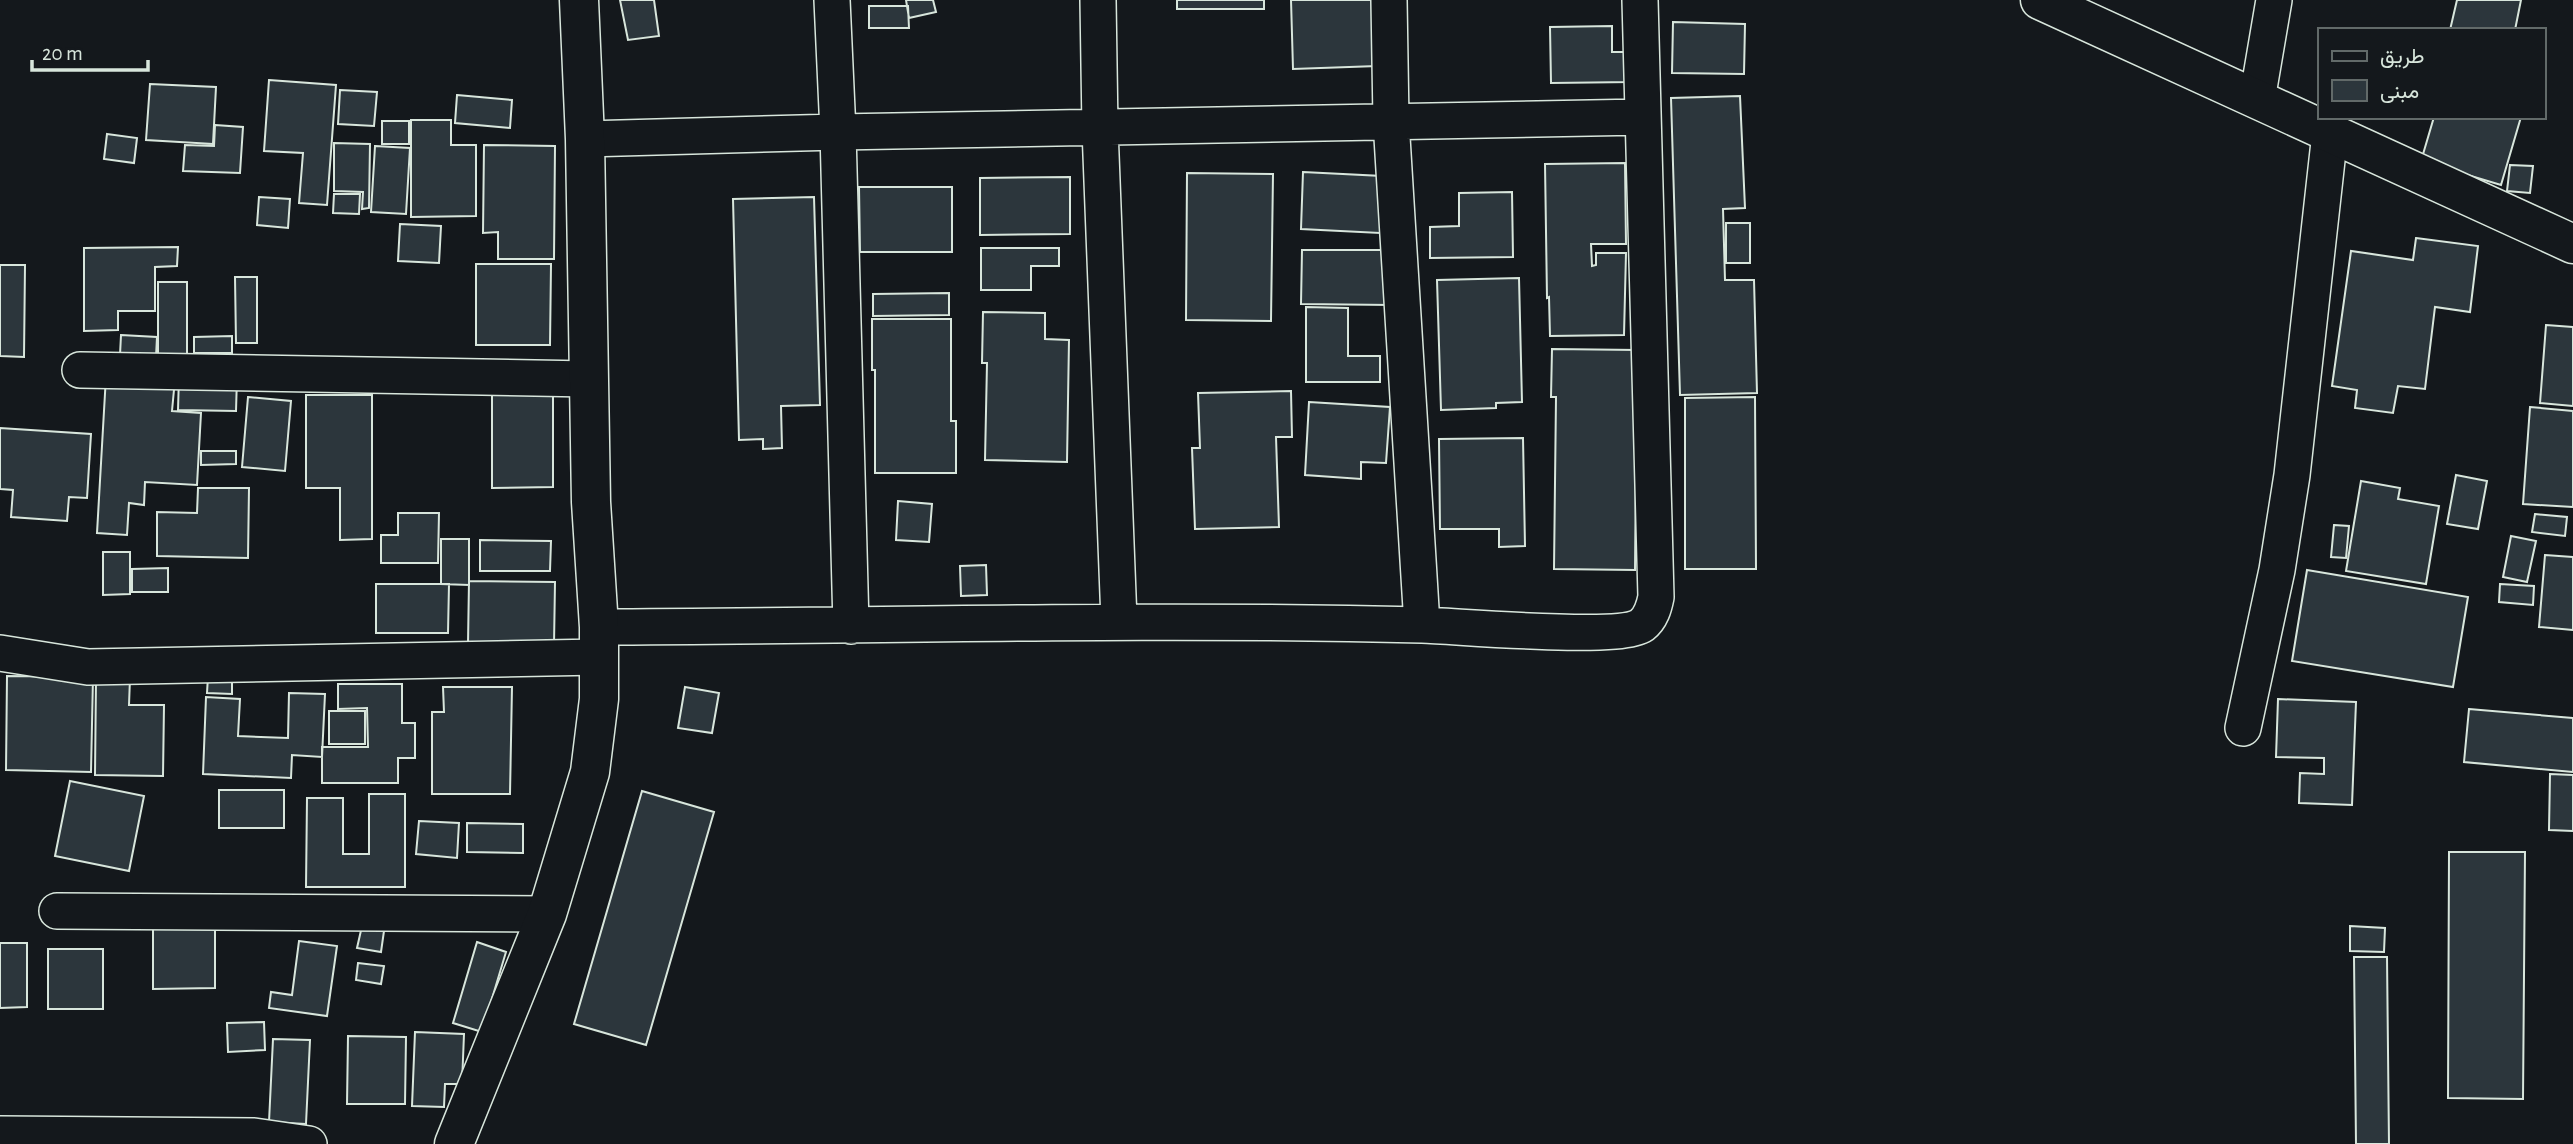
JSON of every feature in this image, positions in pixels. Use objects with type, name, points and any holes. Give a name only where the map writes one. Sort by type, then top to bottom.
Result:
[{"type":"street","points":[[454,1144],[547,914],[590,772],[599,699],[599,642],[591,502],[585,139],[579,0]]},
{"type":"street","points":[[832,0],[851,626]]},
{"type":"street","points":[[1098,0],[1100,129],[1119,621]]},
{"type":"street","points":[[1389,0],[1391,121],[1422,625]]},
{"type":"street","points":[[0,653],[88,667],[599,642],[851,626],[1119,621],[1626,631],[1643,624],[1653,611],[1656,572],[1640,0]]},
{"type":"street","points":[[2040,0],[2573,244]]},
{"type":"street","points":[[2257,100],[2274,0]]},
{"type":"street","points":[[585,139],[1643,117]]},
{"type":"street","points":[[2243,729],[2277,570],[2292,475],[2330,133]]},
{"type":"street","points":[[80,370],[589,379]]},
{"type":"street","points":[[57,911],[547,914]]},
{"type":"street","points":[[0,1134],[254,1136],[309,1144]]},
{"type":"building","points":[[620,0],[654,0],[659,36],[628,40]]},
{"type":"building","points":[[906,0],[933,0],[936,12],[909,18]]},
{"type":"building","points":[[1177,0],[1264,0],[1264,9],[1177,9]]},
{"type":"building","points":[[1291,0],[1377,0],[1377,66],[1293,69]]},
{"type":"building","points":[[2457,0],[2521,0],[2515,28],[2450,28]]},
{"type":"building","points":[[869,6],[908,6],[909,28],[869,28]]},
{"type":"building","points":[[1673,22],[1745,24],[1744,74],[1672,73]]},
{"type":"building","points":[[1612,26],[1612,52],[1632,52],[1632,82],[1551,83],[1550,27]]},
{"type":"building","points":[[269,80],[336,85],[327,205],[299,203],[303,153],[264,151]]},
{"type":"building","points":[[150,84],[216,87],[213,144],[146,140]]},
{"type":"building","points":[[340,90],[377,92],[374,126],[338,124]]},
{"type":"building","points":[[457,95],[512,100],[510,128],[455,123]]},
{"type":"building","points":[[1740,96],[1745,208],[1723,209],[1725,280],[1754,280],[1757,393],[1680,395],[1671,98]]},
{"type":"building","points":[[2433,119],[2520,119],[2501,185],[2421,161]]},
{"type":"building","points":[[411,120],[451,120],[451,145],[476,145],[476,216],[411,217]]},
{"type":"building","points":[[382,121],[409,121],[409,144],[382,144]]},
{"type":"building","points":[[215,125],[243,127],[240,173],[183,171],[185,145],[214,146]]},
{"type":"building","points":[[107,134],[137,138],[134,163],[104,159]]},
{"type":"building","points":[[334,143],[370,144],[369,208],[362,209],[363,192],[334,191]]},
{"type":"building","points":[[484,145],[555,146],[554,259],[498,259],[498,232],[483,233]]},
{"type":"building","points":[[375,146],[410,148],[406,214],[371,212]]},
{"type":"building","points":[[1625,163],[1626,244],[1591,244],[1592,266],[1596,265],[1596,253],[1626,253],[1624,335],[1550,336],[1545,164]]},
{"type":"building","points":[[2510,165],[2533,166],[2530,193],[2507,191]]},
{"type":"building","points":[[1303,172],[1382,176],[1380,233],[1301,229]]},
{"type":"building","points":[[1187,173],[1273,174],[1271,321],[1186,320]]},
{"type":"building","points":[[1070,177],[1070,234],[980,235],[980,178]]},
{"type":"building","points":[[859,187],[952,187],[952,252],[860,252]]},
{"type":"building","points":[[1512,192],[1513,257],[1430,258],[1430,227],[1459,226],[1459,193]]},
{"type":"building","points":[[334,194],[360,194],[359,214],[333,213]]},
{"type":"building","points":[[259,197],[290,199],[288,228],[257,225]]},
{"type":"building","points":[[814,197],[820,405],[781,406],[782,448],[763,449],[763,439],[739,440],[733,199]]},
{"type":"building","points":[[1726,223],[1750,223],[1750,263],[1726,263]]},
{"type":"building","points":[[400,224],[441,226],[439,263],[398,261]]},
{"type":"building","points":[[2416,238],[2478,246],[2470,312],[2435,307],[2425,389],[2398,386],[2393,413],[2355,408],[2357,390],[2332,386],[2351,251],[2413,260]]},
{"type":"building","points":[[178,247],[177,266],[155,267],[155,311],[118,311],[118,330],[84,331],[84,248]]},
{"type":"building","points":[[981,248],[1059,248],[1059,266],[1031,266],[1031,290],[981,290]]},
{"type":"building","points":[[1302,250],[1391,250],[1391,305],[1301,304]]},
{"type":"building","points":[[476,264],[551,264],[550,345],[476,345]]},
{"type":"building","points":[[0,265],[25,265],[24,357],[0,356]]},
{"type":"building","points":[[235,277],[257,277],[257,343],[236,343]]},
{"type":"building","points":[[1519,278],[1522,402],[1496,403],[1496,408],[1441,410],[1437,280]]},
{"type":"building","points":[[158,282],[187,282],[187,363],[158,363]]},
{"type":"building","points":[[949,293],[949,315],[873,316],[873,294]]},
{"type":"building","points":[[1306,307],[1348,308],[1348,356],[1380,356],[1380,382],[1306,382]]},
{"type":"building","points":[[983,312],[1045,313],[1045,339],[1069,340],[1067,462],[985,460],[987,363],[982,363]]},
{"type":"building","points":[[872,319],[951,319],[951,421],[956,421],[956,473],[875,473]]},
{"type":"building","points":[[2546,325],[2573,327],[2573,406],[2540,403]]},
{"type":"building","points":[[121,335],[157,337],[156,357],[120,355]]},
{"type":"building","points":[[232,336],[232,353],[194,353],[194,337]]},
{"type":"building","points":[[1552,349],[1637,350],[1635,570],[1554,569],[1556,397],[1551,397]]},
{"type":"building","points":[[106,376],[175,379],[172,411],[201,413],[197,485],[145,482],[144,505],[129,503],[127,535],[97,533]]},
{"type":"building","points":[[179,376],[237,377],[236,411],[178,410]]},
{"type":"building","points":[[492,391],[553,391],[553,487],[492,488]]},
{"type":"building","points":[[1291,391],[1292,437],[1276,437],[1279,527],[1195,529],[1192,448],[1200,448],[1198,393]]},
{"type":"building","points":[[306,395],[372,395],[372,539],[340,540],[340,488],[306,488]]},
{"type":"building","points":[[248,397],[291,401],[285,471],[242,467]]},
{"type":"building","points":[[1755,397],[1756,569],[1685,569],[1685,398]]},
{"type":"building","points":[[1309,402],[1390,407],[1386,463],[1361,462],[1361,479],[1305,475]]},
{"type":"building","points":[[2530,407],[2573,411],[2573,507],[2523,504]]},
{"type":"building","points":[[0,428],[91,434],[87,498],[69,497],[67,521],[11,517],[13,490],[0,489]]},
{"type":"building","points":[[1523,438],[1525,546],[1499,547],[1499,529],[1440,529],[1439,439]]},
{"type":"building","points":[[201,451],[236,451],[236,464],[201,465]]},
{"type":"building","points":[[2456,475],[2487,481],[2478,529],[2447,524]]},
{"type":"building","points":[[2361,481],[2400,488],[2398,499],[2439,506],[2426,584],[2346,571]]},
{"type":"building","points":[[198,488],[249,488],[248,558],[157,556],[157,512],[197,513]]},
{"type":"building","points":[[898,501],[932,504],[929,542],[896,540]]},
{"type":"building","points":[[398,513],[439,513],[438,563],[381,563],[381,535],[398,535]]},
{"type":"building","points":[[2535,514],[2567,517],[2565,536],[2532,532]]},
{"type":"building","points":[[2334,525],[2349,526],[2346,558],[2331,557]]},
{"type":"building","points":[[2511,536],[2536,541],[2527,582],[2503,577]]},
{"type":"building","points":[[441,539],[469,539],[469,585],[441,584]]},
{"type":"building","points":[[480,540],[551,541],[550,571],[480,571]]},
{"type":"building","points":[[103,552],[130,552],[130,594],[103,595]]},
{"type":"building","points":[[2545,555],[2573,557],[2573,630],[2539,627]]},
{"type":"building","points":[[986,565],[987,595],[961,596],[960,566]]},
{"type":"building","points":[[168,568],[168,592],[132,592],[132,569]]},
{"type":"building","points":[[2307,570],[2468,597],[2453,687],[2292,661]]},
{"type":"building","points":[[469,581],[555,582],[554,645],[468,644]]},
{"type":"building","points":[[376,584],[449,584],[448,633],[376,633]]},
{"type":"building","points":[[2500,584],[2534,586],[2533,605],[2499,602]]},
{"type":"building","points":[[7,676],[93,677],[91,772],[6,770]]},
{"type":"building","points":[[208,676],[232,677],[232,694],[207,693]]},
{"type":"building","points":[[130,678],[129,705],[164,705],[163,776],[95,775],[96,679]]},
{"type":"building","points":[[338,684],[402,684],[402,723],[415,723],[415,758],[398,758],[398,783],[322,783],[322,747],[368,747],[367,708],[338,709]]},
{"type":"building","points":[[443,687],[512,687],[510,794],[432,794],[432,712],[444,712]]},
{"type":"building","points":[[685,687],[719,693],[712,733],[678,728]]},
{"type":"building","points":[[289,693],[325,694],[322,757],[292,755],[291,778],[203,774],[206,697],[240,699],[238,736],[288,738]]},
{"type":"building","points":[[2278,699],[2356,702],[2352,805],[2299,803],[2300,773],[2324,774],[2324,758],[2276,757]]},
{"type":"building","points":[[2469,709],[2573,718],[2573,772],[2464,762]]},
{"type":"building","points":[[329,711],[365,711],[365,744],[329,744]]},
{"type":"building","points":[[2550,774],[2573,775],[2573,831],[2549,830]]},
{"type":"building","points":[[70,781],[144,796],[129,871],[55,856]]},
{"type":"building","points":[[219,790],[284,790],[284,828],[219,828]]},
{"type":"building","points":[[642,791],[714,812],[646,1045],[574,1024]]},
{"type":"building","points":[[369,794],[405,794],[405,887],[306,887],[307,798],[343,798],[343,854],[369,854]]},
{"type":"building","points":[[419,821],[459,823],[457,858],[416,854]]},
{"type":"building","points":[[467,823],[523,824],[523,853],[467,852]]},
{"type":"building","points":[[2449,852],[2525,852],[2523,1099],[2448,1098]]},
{"type":"building","points":[[362,926],[384,931],[381,952],[357,948]]},
{"type":"building","points":[[2350,926],[2385,928],[2384,952],[2350,951]]},
{"type":"building","points":[[153,927],[215,927],[215,988],[153,989]]},
{"type":"building","points":[[299,941],[337,946],[327,1016],[269,1008],[271,992],[292,995]]},
{"type":"building","points":[[477,942],[506,952],[482,1032],[453,1023]]},
{"type":"building","points":[[0,943],[27,943],[27,1007],[0,1008]]},
{"type":"building","points":[[48,949],[103,949],[103,1009],[48,1009]]},
{"type":"building","points":[[2354,957],[2387,957],[2389,1144],[2356,1144]]},
{"type":"building","points":[[358,963],[384,966],[381,984],[356,980]]},
{"type":"building","points":[[264,1022],[265,1050],[228,1052],[227,1023]]},
{"type":"building","points":[[415,1032],[464,1034],[462,1084],[445,1084],[444,1107],[412,1106]]},
{"type":"building","points":[[348,1036],[406,1037],[405,1104],[347,1104]]},
{"type":"building","points":[[273,1039],[310,1040],[306,1124],[269,1122]]}]
